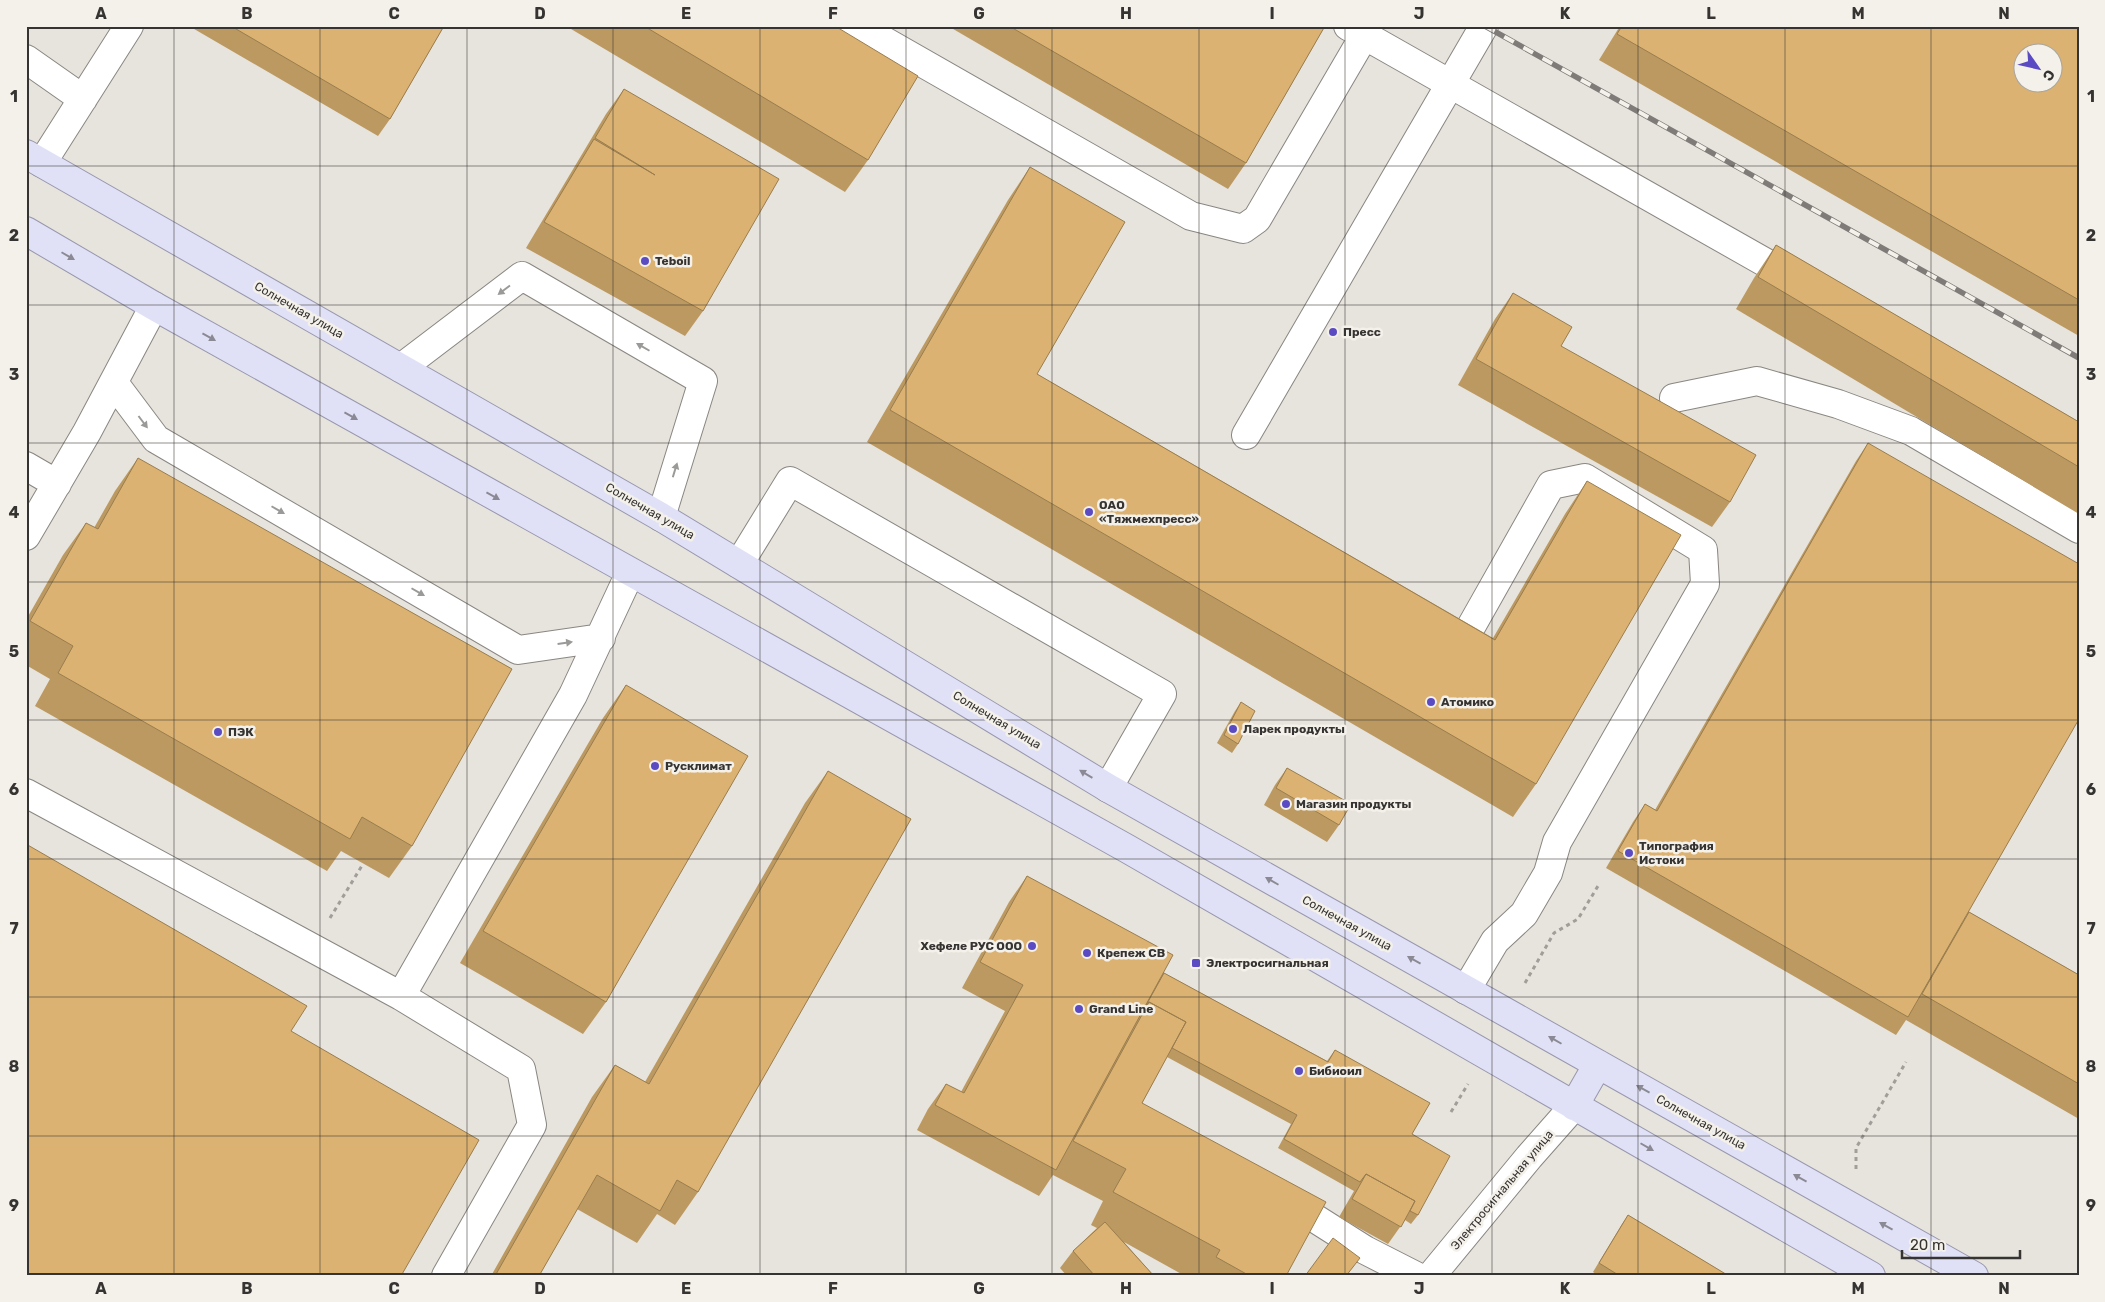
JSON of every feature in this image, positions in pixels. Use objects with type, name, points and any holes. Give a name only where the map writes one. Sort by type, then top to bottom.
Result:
[{"type":"main road","name":"Солнечная улица","points":[[34,159],[661,517],[1108,788],[1974,1276]]},
{"type":"main road","points":[[26,232],[154,306],[630,573],[1126,848],[1871,1276]]},
{"type":"main road","points":[[1574,1106],[1598,1064]]},
{"type":"street","points":[[34,159],[83,99],[129,26]]},
{"type":"street","points":[[850,26],[865,30],[1191,216],[1243,229],[1257,219],[1356,31],[1448,85],[1820,293]]},
{"type":"street","points":[[1246,435],[1484,26]]},
{"type":"street","points":[[26,59],[83,99]]},
{"type":"street","points":[[401,368],[522,276],[703,382],[661,517]]},
{"type":"street","points":[[26,536],[114,383],[154,306]]},
{"type":"street","points":[[1674,398],[1757,380],[1838,404],[1912,431],[2079,529]]},
{"type":"street","points":[[114,383],[156,439],[518,650],[601,638]]},
{"type":"street","points":[[26,466],[57,484]]},
{"type":"street","points":[[1466,990],[1495,941],[1524,914],[1548,873],[1557,842],[1705,584],[1703,550],[1585,478],[1551,485],[1468,632]]},
{"type":"street","points":[[738,564],[790,481],[1162,694],[1108,788]]},
{"type":"street","points":[[401,996],[574,695],[630,573]]},
{"type":"street","points":[[26,793],[401,996],[521,1069],[532,1125],[446,1276]]},
{"type":"street","name":"Электросигнальная улица","points":[[1431,1276],[1529,1157],[1574,1106]]},
{"type":"street","points":[[1264,1186],[1365,1250],[1416,1276]]},
{"type":"path","points":[[312,948],[363,864]]},
{"type":"path","points":[[1842,1202],[1855,1178],[1856,1148],[1906,1062]]},
{"type":"building","points":[[231,26],[444,26],[390,119]]},
{"type":"building","points":[[644,26],[835,26],[918,76],[868,160]]},
{"type":"building","points":[[1009,26],[1325,26],[1246,163]]},
{"type":"building","points":[[1622,26],[2079,26],[2079,300],[1617,34]]},
{"type":"building","points":[[624,89],[779,179],[703,311],[544,222],[594,139],[655,175],[595,138]]},
{"type":"building","points":[[1030,167],[1125,222],[1037,374],[1495,640],[1587,481],[1681,535],[1536,784],[890,410]]},
{"type":"building","points":[[1776,245],[2079,422],[2079,467],[1758,277]]},
{"type":"building","points":[[1513,293],[1572,327],[1561,346],[1756,455],[1730,502],[1476,359]]},
{"type":"building","points":[[1868,443],[2079,564],[2079,719],[1908,1017],[1618,851],[1645,804],[1657,811]]},
{"type":"building","points":[[138,458],[512,669],[412,846],[362,817],[350,839],[58,673],[73,646],[30,621],[86,523],[98,529]]},
{"type":"building","points":[[626,685],[748,756],[606,1002],[483,931]]},
{"type":"building","points":[[1241,702],[1255,711],[1238,744],[1224,735]]},
{"type":"building","points":[[1287,768],[1351,804],[1339,825],[1276,788]]},
{"type":"building","points":[[828,771],[911,819],[698,1192],[677,1180],[660,1211],[597,1175],[539,1276],[495,1276],[615,1065],[649,1084]]},
{"type":"building","points":[[26,844],[307,1006],[291,1031],[479,1140],[401,1276],[26,1276]]},
{"type":"building","points":[[1027,876],[1173,955],[1056,1170],[935,1105],[946,1084],[964,1093],[1023,985],[980,962]]},
{"type":"building","points":[[1969,912],[2079,975],[2079,1084],[1922,994]]},
{"type":"building","points":[[1164,973],[1328,1062],[1335,1050],[1430,1103],[1412,1134],[1450,1156],[1418,1215],[1410,1211],[1415,1201],[1366,1174],[1360,1182],[1284,1139],[1297,1115],[1172,1048],[1186,1022],[1149,1002],[1144,1009]]},
{"type":"building","points":[[1149,1002],[1186,1022],[1142,1103],[1326,1202],[1286,1276],[1250,1276],[1216,1257],[1220,1250],[1113,1192],[1126,1169],[1073,1141]]},
{"type":"building","points":[[1366,1174],[1415,1201],[1401,1227],[1352,1199]]},
{"type":"building","points":[[1628,1215],[1729,1276],[1620,1276],[1599,1263]]},
{"type":"building","points":[[1105,1222],[1154,1276],[1095,1276],[1073,1251]]},
{"type":"building","points":[[1333,1238],[1360,1258],[1346,1276],[1305,1276]]},
{"type":"railway","points":[[1485,26],[2079,358]]},
{"type":"place","name":"Teboil","points":[[645,261]]},
{"type":"place","name":"Пресс","points":[[1333,332]]},
{"type":"place","name":"ОАО «Тяжмехпресс»","points":[[1089,512]]},
{"type":"place","name":"Атомико","points":[[1431,702]]},
{"type":"place","name":"Ларек продукты","points":[[1233,729]]},
{"type":"place","name":"ПЭК","points":[[218,732]]},
{"type":"place","name":"Русклимат","points":[[655,766]]},
{"type":"place","name":"Магазин продукты","points":[[1286,804]]},
{"type":"place","name":"Типография Истоки","points":[[1629,853]]},
{"type":"place","name":"Хефеле РУС ООО","points":[[1032,946]]},
{"type":"place","name":"Крепеж СВ","points":[[1087,953]]},
{"type":"place","name":"Электросигнальная","points":[[1196,963]]},
{"type":"place","name":"Grand Line","points":[[1079,1009]]},
{"type":"place","name":"Бибиоил","points":[[1299,1071]]}]
